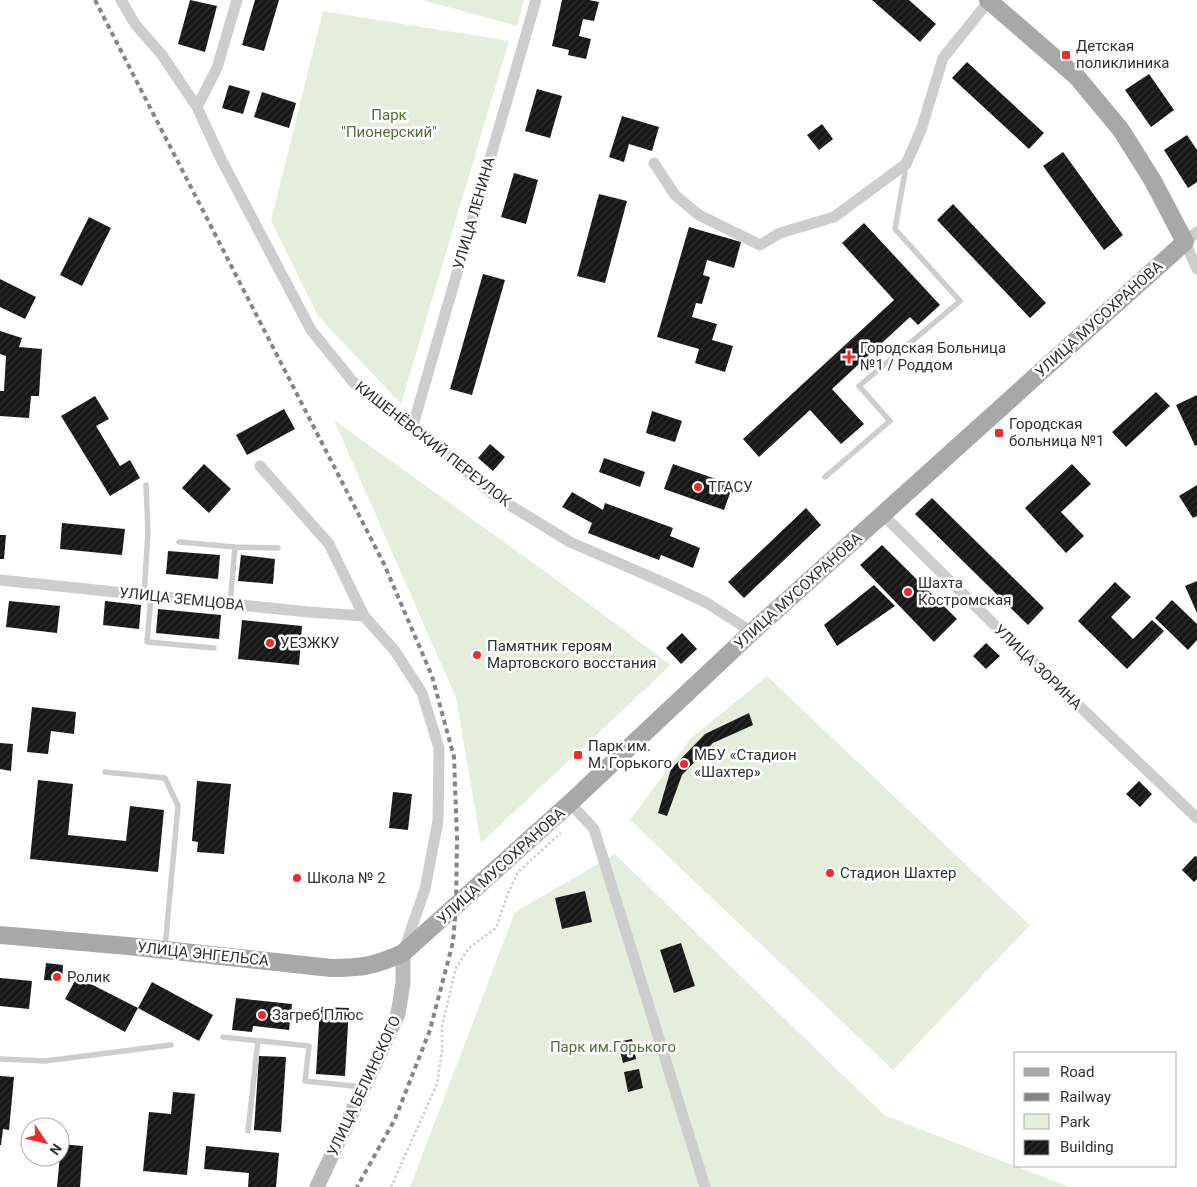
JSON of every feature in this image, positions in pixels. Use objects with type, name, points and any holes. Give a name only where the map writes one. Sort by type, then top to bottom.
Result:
[{"type":"main road","points":[[989,0],[1077,77],[1121,130],[1191,237]]},
{"type":"main road","name":"УЛИЦА МУСОХРАНОВА","points":[[403,953],[575,809],[752,632],[1191,237]]},
{"type":"main road","name":"УЛИЦА ЭНГЕЛЬСА","points":[[0,935],[331,968],[360,968],[382,963],[403,953]]},
{"type":"street","name":"КИШЕНЁВСКИЙ ПЕРЕУЛОК","points":[[121,0],[135,24],[162,55],[197,107],[221,159],[311,330],[354,382],[413,425],[495,496],[561,537],[707,603],[752,632]]},
{"type":"street","points":[[197,107],[217,68],[237,0]]},
{"type":"street","name":"УЛИЦА ЛЕНИНА","points":[[413,425],[536,0]]},
{"type":"street","points":[[654,163],[675,195],[699,215],[760,244],[780,233],[834,217],[906,164],[921,130],[943,58],[989,0]]},
{"type":"street","points":[[1191,237],[1197,269]]},
{"type":"street","points":[[260,466],[329,544],[364,616],[394,651],[422,693],[439,748],[438,822],[425,889],[403,953]]},
{"type":"street","name":"УЛИЦА ЗОРИНА","points":[[882,514],[1045,674],[1197,818]]},
{"type":"street","name":"УЛИЦА ЗЕМЦОВА","points":[[0,580],[308,612],[364,616]]},
{"type":"street","points":[[575,809],[594,829],[705,1187]]},
{"type":"street","name":"УЛИЦА БЕЛИНСКОГО","points":[[317,1187],[398,1014],[403,983],[403,953]]},
{"type":"lane","points":[[825,477],[890,420],[859,386],[960,302],[895,229],[906,164]]},
{"type":"lane","points":[[146,485],[148,532],[146,642],[214,648]]},
{"type":"lane","points":[[179,542],[235,547],[278,548]]},
{"type":"lane","points":[[230,604],[235,547]]},
{"type":"lane","points":[[105,772],[165,778],[178,806],[165,950]]},
{"type":"lane","points":[[224,1037],[309,1046],[305,1081],[365,1087]]},
{"type":"lane","points":[[248,1132],[258,1041]]},
{"type":"lane","points":[[0,1059],[45,1061],[170,1045]]},
{"type":"path","points":[[391,1187],[436,1084],[442,1050],[442,1026],[456,968],[469,948],[496,928],[508,893],[518,872],[575,809]]},
{"type":"green space","points":[[422,0],[524,0],[517,26]]},
{"type":"green space","name":"Парк \"Пионерский\"","points":[[323,11],[509,41],[401,404],[318,316],[271,221]]},
{"type":"green space","points":[[334,420],[550,575],[671,665],[481,843],[456,698]]},
{"type":"green space","name":"Стадион Шахтер","points":[[767,676],[1030,925],[893,1070],[630,820],[690,739]]},
{"type":"green space","name":"Парк им.Горького","points":[[615,854],[884,1115],[1069,1187],[410,1187],[515,912]]},
{"type":"building","points":[[190,0],[217,6],[205,52],[178,44]]},
{"type":"building","points":[[255,0],[279,0],[264,51],[242,45]]},
{"type":"building","points":[[562,0],[599,2],[594,21],[583,19],[579,36],[591,39],[586,59],[568,55],[569,50],[552,46]]},
{"type":"building","points":[[872,0],[909,0],[936,24],[920,42]]},
{"type":"building","points":[[967,62],[1044,133],[1029,149],[952,78]]},
{"type":"building","points":[[1149,74],[1174,110],[1151,127],[1125,90]]},
{"type":"building","points":[[229,85],[250,91],[243,114],[222,108]]},
{"type":"building","points":[[537,89],[562,96],[550,138],[525,131]]},
{"type":"building","points":[[262,92],[296,103],[289,128],[254,117]]},
{"type":"building","points":[[622,116],[659,127],[652,151],[629,144],[624,162],[609,157]]},
{"type":"building","points":[[822,124],[833,139],[819,150],[807,135]]},
{"type":"building","points":[[1187,135],[1197,150],[1197,182],[1188,188],[1164,150]]},
{"type":"building","points":[[1063,152],[1123,235],[1104,250],[1043,166]]},
{"type":"building","points":[[514,173],[538,180],[526,224],[501,217]]},
{"type":"building","points":[[599,194],[627,201],[605,283],[577,276]]},
{"type":"building","points":[[953,204],[1046,303],[1030,318],[937,220]]},
{"type":"building","points":[[89,217],[111,228],[82,286],[60,275]]},
{"type":"building","name":"Городская Больница №1 / Роддом","points":[[864,223],[940,305],[918,325],[910,317],[832,389],[864,424],[841,444],[810,410],[759,457],[743,439],[894,300],[842,243]]},
{"type":"building","points":[[689,227],[741,242],[734,268],[707,260],[703,275],[710,277],[702,304],[696,303],[692,317],[717,324],[712,340],[733,346],[725,372],[695,363],[699,349],[657,337]]},
{"type":"building","points":[[483,274],[505,280],[472,395],[450,389]]},
{"type":"building","points":[[0,279],[36,297],[25,319],[0,307]]},
{"type":"building","points":[[0,331],[22,338],[19,347],[42,349],[39,396],[31,396],[29,418],[0,416],[0,391],[4,391],[6,356],[0,354]]},
{"type":"building","points":[[1156,392],[1170,406],[1126,447],[1112,432]]},
{"type":"building","points":[[1197,395],[1197,445],[1195,446],[1176,405]]},
{"type":"building","points":[[95,396],[109,419],[96,426],[120,466],[130,460],[140,478],[110,496],[61,416]]},
{"type":"building","points":[[284,409],[295,429],[247,455],[236,435]]},
{"type":"building","points":[[652,411],[682,421],[675,442],[646,433]]},
{"type":"building","points":[[490,444],[505,457],[493,471],[478,458]]},
{"type":"building","points":[[604,458],[645,472],[640,487],[599,472]]},
{"type":"building","points":[[204,464],[231,489],[209,513],[182,488]]},
{"type":"building","name":"ТГАСУ","points":[[673,464],[733,485],[724,510],[664,489]]},
{"type":"building","points":[[1072,464],[1091,484],[1061,512],[1084,536],[1066,553],[1025,508]]},
{"type":"building","points":[[1197,485],[1197,516],[1193,518],[1179,496]]},
{"type":"building","points":[[572,492],[603,510],[605,503],[673,528],[670,536],[700,548],[693,568],[661,555],[659,560],[588,533],[592,523],[562,507]]},
{"type":"building","points":[[932,498],[1044,608],[1028,625],[915,514]]},
{"type":"building","points":[[806,508],[821,525],[744,598],[728,582]]},
{"type":"building","points":[[62,523],[125,529],[122,555],[60,549]]},
{"type":"building","points":[[0,535],[6,535],[4,559],[0,559]]},
{"type":"building","name":"Шахта Костромская","points":[[882,545],[957,619],[934,642],[860,565]]},
{"type":"building","points":[[168,551],[220,555],[218,579],[166,574]]},
{"type":"building","points":[[241,555],[275,559],[273,584],[238,581]]},
{"type":"building","points":[[1197,581],[1197,613],[1185,586]]},
{"type":"building","points":[[1115,582],[1131,597],[1111,617],[1133,639],[1152,620],[1164,631],[1127,669],[1078,621]]},
{"type":"building","points":[[874,585],[895,606],[837,646],[824,625]]},
{"type":"building","points":[[1172,600],[1197,624],[1197,640],[1188,650],[1155,618]]},
{"type":"building","points":[[9,601],[60,606],[57,633],[6,627]]},
{"type":"building","points":[[105,601],[141,605],[139,629],[103,625]]},
{"type":"building","points":[[158,609],[221,615],[219,639],[156,633]]},
{"type":"building","name":"УЕЗЖКУ","points":[[242,620],[302,626],[299,665],[238,659]]},
{"type":"building","points":[[682,633],[697,649],[681,664],[666,648]]},
{"type":"building","points":[[986,643],[1000,656],[986,669],[973,656]]},
{"type":"building","points":[[32,707],[76,712],[74,734],[51,731],[48,754],[27,752]]},
{"type":"building","name":"МБУ «Стадион «Шахтер»","points":[[749,713],[753,725],[713,743],[682,775],[667,816],[658,813],[671,769],[705,734]]},
{"type":"building","points":[[0,743],[13,744],[11,771],[0,769]]},
{"type":"building","points":[[38,780],[73,784],[68,835],[126,841],[130,806],[164,810],[158,872],[30,859]]},
{"type":"building","points":[[197,781],[231,784],[224,854],[197,852],[198,842],[192,841]]},
{"type":"building","points":[[1139,781],[1152,794],[1140,807],[1126,794]]},
{"type":"building","points":[[393,792],[412,794],[408,830],[389,828]]},
{"type":"building","points":[[1195,856],[1197,857],[1197,879],[1194,882],[1182,870]]},
{"type":"building","points":[[585,891],[592,922],[562,929],[555,898]]},
{"type":"building","points":[[681,943],[695,986],[674,993],[660,950]]},
{"type":"building","points":[[46,963],[63,965],[62,981],[44,980]]},
{"type":"building","points":[[77,977],[138,1008],[125,1032],[65,999]]},
{"type":"building","points":[[0,978],[32,981],[29,1009],[0,1006]]},
{"type":"building","points":[[152,982],[213,1015],[199,1041],[138,1008]]},
{"type":"building","name":"Загреб Плюс","points":[[236,998],[292,1004],[289,1030],[253,1026],[252,1032],[232,1030]]},
{"type":"building","points":[[320,1007],[349,1008],[345,1076],[316,1074]]},
{"type":"building","points":[[632,1039],[636,1059],[623,1063],[618,1042]]},
{"type":"building","points":[[259,1056],[286,1057],[281,1132],[254,1130]]},
{"type":"building","points":[[639,1069],[643,1088],[628,1092],[624,1072]]},
{"type":"building","points":[[0,1076],[14,1077],[9,1130],[3,1129],[1,1145],[0,1145]]},
{"type":"building","points":[[173,1092],[195,1094],[187,1175],[143,1171],[149,1112],[171,1114]]},
{"type":"building","points":[[70,1145],[83,1146],[80,1187],[57,1187],[59,1167],[70,1167]]},
{"type":"building","points":[[206,1146],[279,1153],[276,1187],[248,1187],[249,1173],[204,1169]]},
{"type":"railway","points":[[95,0],[384,564],[432,676],[454,757],[457,838],[456,907],[453,942],[430,1030],[395,1119],[357,1187]]},
{"type":"place","name":"Детская поликлиника","points":[[1066,55]]},
{"type":"place","name":"Городская Больница №1 / Роддом","points":[[849,357]]},
{"type":"place","name":"Городская больница №1","points":[[999,433]]},
{"type":"place","name":"ТГАСУ","points":[[698,487]]},
{"type":"place","name":"Шахта Костромская","points":[[908,592]]},
{"type":"place","name":"УЕЗЖКУ","points":[[270,643]]},
{"type":"place","name":"Памятник героям Мартовского восстания","points":[[477,655]]},
{"type":"place","name":"Парк им. М. Горького","points":[[578,755]]},
{"type":"place","name":"МБУ «Стадион «Шахтер»","points":[[684,764]]},
{"type":"place","name":"Стадион Шахтер","points":[[830,873]]},
{"type":"place","name":"Школа № 2","points":[[297,878]]},
{"type":"place","name":"Ролик","points":[[57,977]]},
{"type":"place","name":"Загреб Плюс","points":[[262,1015]]}]
